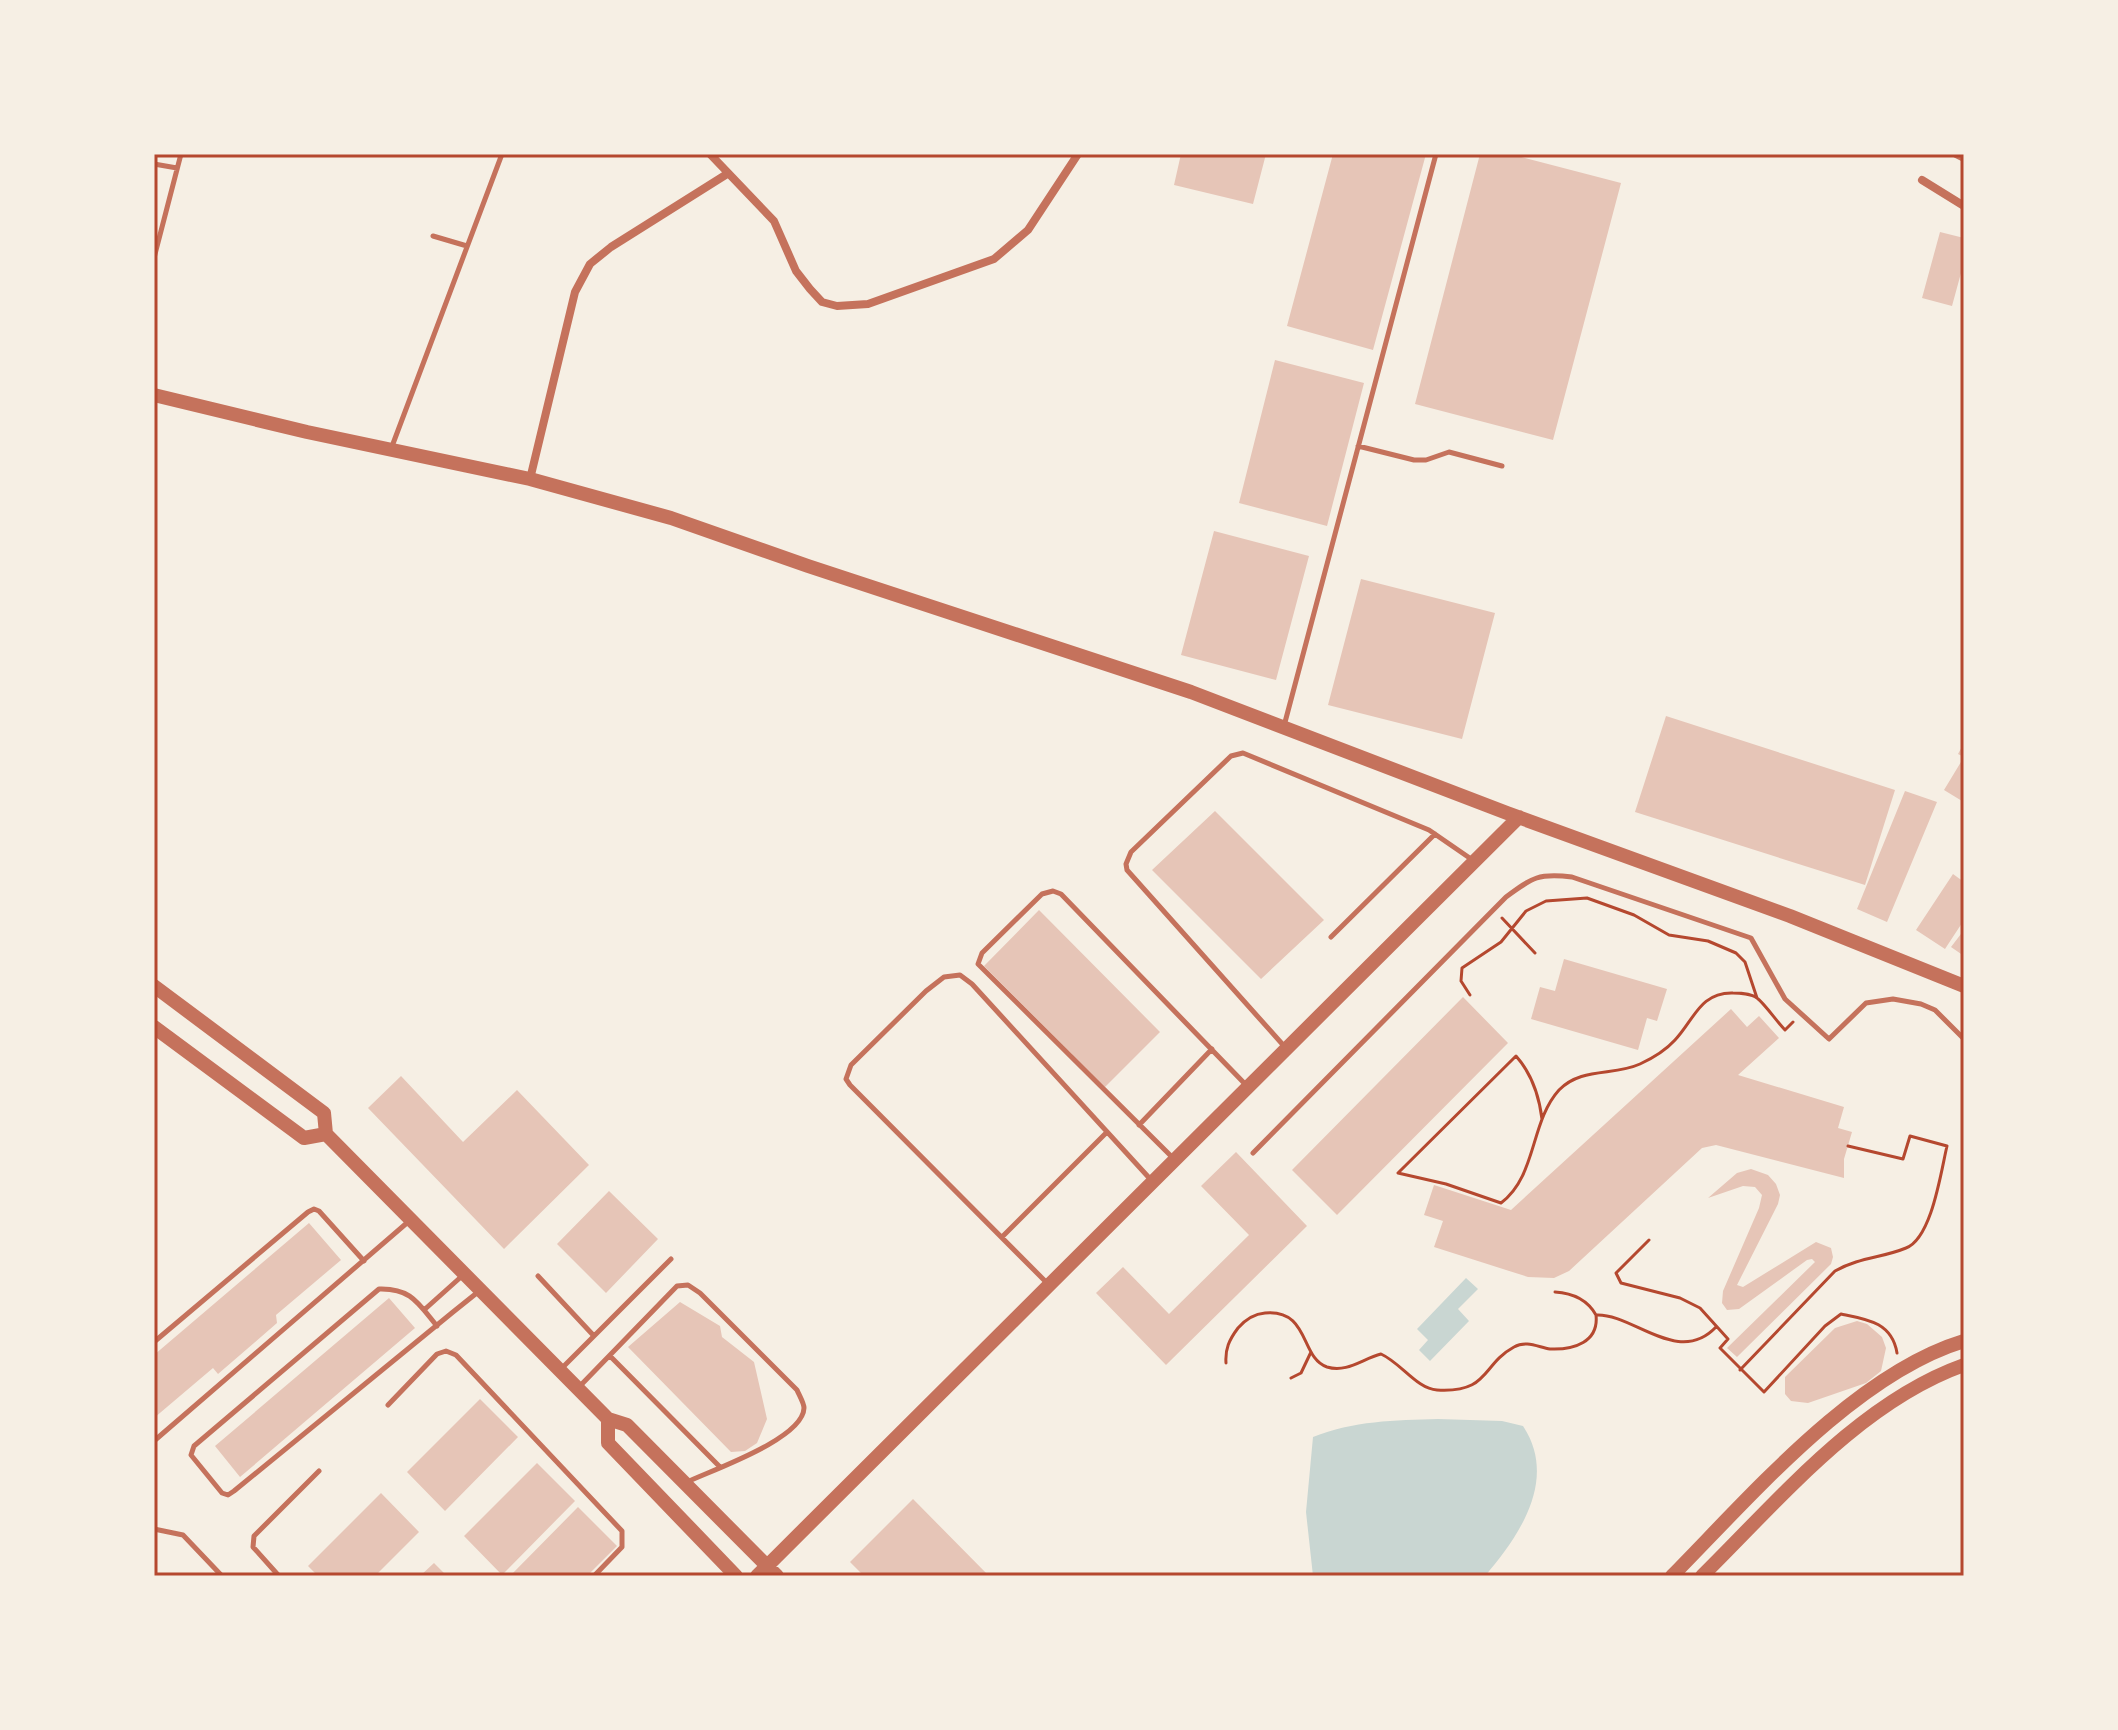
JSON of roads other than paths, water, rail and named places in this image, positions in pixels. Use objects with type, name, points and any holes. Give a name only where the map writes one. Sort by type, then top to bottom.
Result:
[{"type":"street","points":[[710,154],[774,221],[796,271],[810,289],[822,302],[837,306],[868,304],[994,259],[1028,230],[1078,154]]},
{"type":"street","points":[[1956,154],[1964,158]]},
{"type":"street","points":[[530,479],[575,292],[590,264],[611,247],[727,174]]},
{"type":"street","points":[[1922,180],[1964,206]]},
{"type":"street","points":[[154,395],[530,479],[671,518],[1191,692],[1776,911],[1964,986]]},
{"type":"street","points":[[154,986],[324,1113],[326,1134],[608,1419],[627,1425],[767,1573],[1153,1181],[1519,817]]},
{"type":"street","points":[[154,1027],[304,1138],[326,1134]]},
{"type":"street","points":[[1672,1576],[1777,1471],[1855,1400],[1900,1369],[1943,1347],[1964,1341]]},
{"type":"street","points":[[1702,1576],[1792,1486],[1868,1417],[1936,1375],[1964,1365]]},
{"type":"street","points":[[1900,1369],[1913,1389]]},
{"type":"street","points":[[608,1419],[608,1443],[736,1576]]},
{"type":"lane","points":[[154,258],[181,154]]},
{"type":"lane","points":[[391,450],[502,154]]},
{"type":"lane","points":[[1283,727],[1436,154]]},
{"type":"lane","points":[[154,164],[177,168]]},
{"type":"lane","points":[[433,236],[467,246]]},
{"type":"lane","points":[[1358,446],[1414,460],[1426,460],[1449,452],[1502,466]]},
{"type":"lane","points":[[1287,1049],[1127,870],[1128,856],[1231,756],[1243,753],[1435,834],[1475,862]]},
{"type":"lane","points":[[1331,937],[1435,834]]},
{"type":"lane","points":[[1253,1153],[1506,897],[1534,876],[1549,874],[1587,882],[1751,938],[1785,999],[1829,1039],[1866,1003],[1906,1000],[1935,1010],[1964,1039]]},
{"type":"lane","points":[[1174,1160],[978,964],[982,953],[1042,894],[1053,891],[1061,894],[1247,1087]]},
{"type":"lane","points":[[1050,1286],[850,1085],[846,1079],[851,1065],[926,991],[944,977],[960,975],[972,984],[1153,1181]]},
{"type":"lane","points":[[1139,1125],[1212,1049]]},
{"type":"lane","points":[[1002,1237],[1107,1132]]},
{"type":"lane","points":[[154,1342],[314,1209],[364,1261]]},
{"type":"lane","points":[[154,1441],[412,1218]]},
{"type":"lane","points":[[560,1370],[671,1259]]},
{"type":"lane","points":[[424,1310],[466,1273]]},
{"type":"lane","points":[[538,1276],[594,1336]]},
{"type":"lane","points":[[578,1388],[677,1286],[688,1285],[700,1293],[797,1390],[804,1407],[801,1418],[767,1448],[683,1484]]},
{"type":"lane","points":[[437,1326],[407,1293],[398,1289],[379,1289],[194,1446],[191,1452],[194,1460],[222,1493],[228,1495],[437,1326],[481,1289]]},
{"type":"lane","points":[[388,1405],[437,1354],[446,1351],[456,1355],[622,1531],[622,1547],[594,1576]]},
{"type":"lane","points":[[610,1356],[720,1467]]},
{"type":"lane","points":[[279,1576],[253,1547],[254,1536],[319,1471]]},
{"type":"lane","points":[[154,1529],[183,1535],[222,1576]]}]
